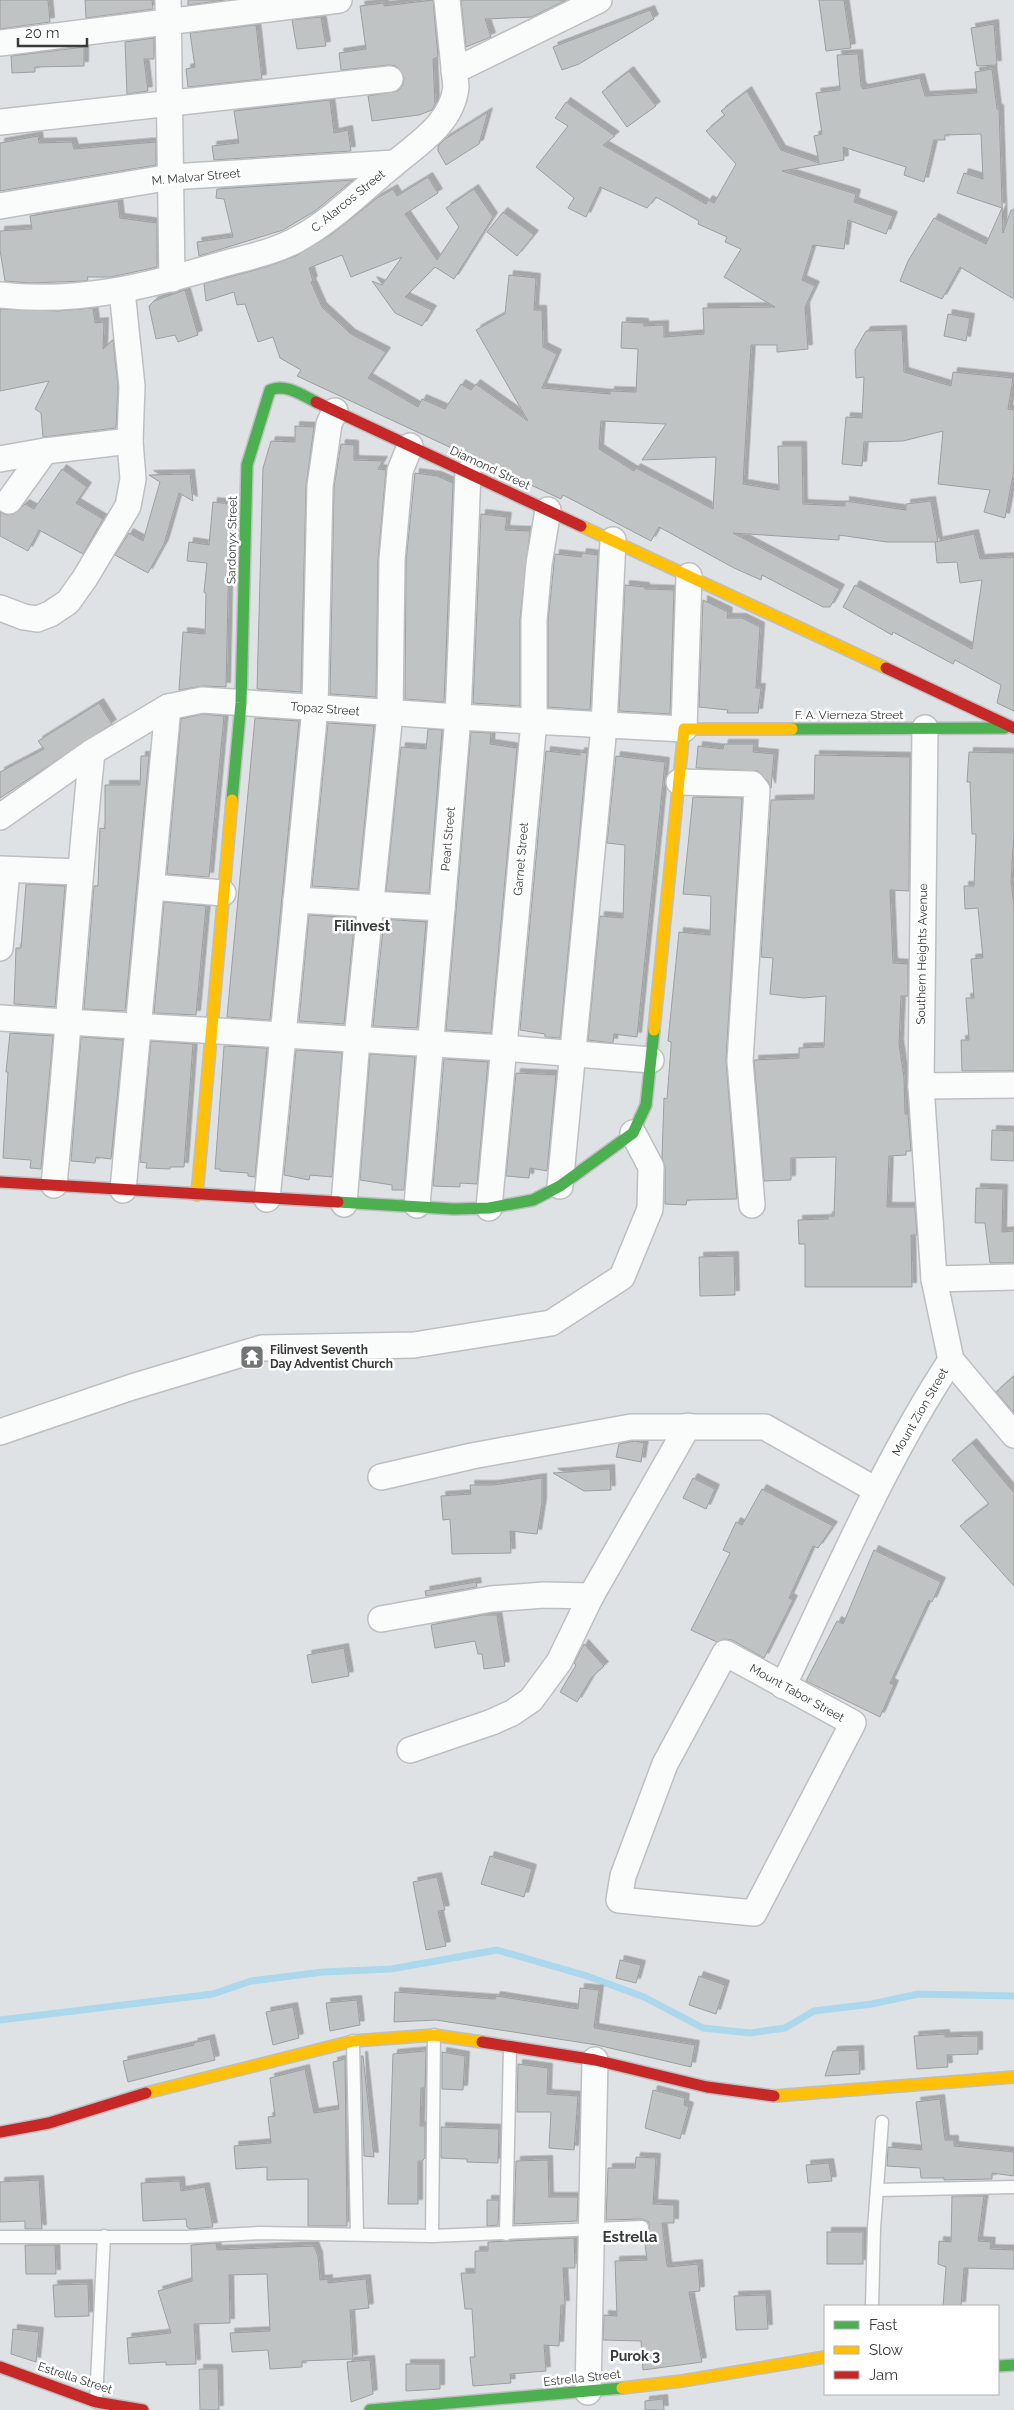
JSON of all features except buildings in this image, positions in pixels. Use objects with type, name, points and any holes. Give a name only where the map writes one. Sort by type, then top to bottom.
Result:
[{"type":"street","points":[[0,44],[168,11],[339,0]]},
{"type":"street","name":"C. Alarcos Street","points":[[0,295],[55,297],[122,291],[172,279],[298,240],[316,228],[430,134],[449,111],[455,94],[447,0]]},
{"type":"street","points":[[454,71],[599,0]]},
{"type":"street","points":[[168,11],[171,102],[172,279]]},
{"type":"street","points":[[0,122],[390,79]]},
{"type":"street","name":"M. Malvar Street","points":[[0,206],[171,177],[394,164]]},
{"type":"street","points":[[0,608],[24,617],[37,619],[50,614],[68,602],[85,578],[128,506],[133,479],[130,441],[132,386],[122,291]]},
{"type":"street","name":"Diamond Street","points":[[277,387],[288,389],[1014,728]]},
{"type":"street","name":"Sardonyx Street","points":[[197,1195],[210,1029],[241,703],[247,464],[270,390],[277,387]]},
{"type":"street","points":[[267,1199],[314,708],[320,486],[329,424],[335,411]]},
{"type":"street","points":[[0,459],[45,451],[130,441]]},
{"type":"street","points":[[344,1204],[357,1039],[390,713],[392,560],[400,471],[410,446]]},
{"type":"street","points":[[9,501],[45,451]]},
{"type":"street","name":"Pearl Street","points":[[417,1205],[458,717],[468,473]]},
{"type":"street","name":"Garnet Street","points":[[489,1208],[534,721],[534,620],[539,564],[548,510]]},
{"type":"street","points":[[560,1186],[604,726],[612,540]]},
{"type":"street","points":[[0,1182],[344,1204],[417,1205],[454,1209],[489,1208],[533,1200],[560,1186],[589,1168],[633,1133],[646,1105],[652,1060],[684,728],[689,576]]},
{"type":"street","name":"Topaz Street","points":[[0,816],[92,752],[168,707],[202,700],[604,726],[684,728]]},
{"type":"street","points":[[123,1190],[168,707]]},
{"type":"street","name":"F. A. Vierneza Street","points":[[684,728],[1014,728]]},
{"type":"street","name":"Southern Heights Avenue","points":[[921,1086],[925,728]]},
{"type":"street","points":[[54,1186],[70,1021],[79,872],[92,752]]},
{"type":"street","points":[[679,782],[752,784],[757,790],[740,1061],[752,1205]]},
{"type":"street","points":[[0,948],[3,869],[79,872]]},
{"type":"street","points":[[152,887],[223,893]]},
{"type":"street","points":[[296,900],[442,908]]},
{"type":"street","points":[[0,1018],[431,1043],[652,1060]]},
{"type":"street","points":[[921,1086],[1014,1085]]},
{"type":"street","name":"Mount Zion Street","points":[[783,1686],[876,1490],[929,1393],[950,1360],[934,1279],[921,1086]]},
{"type":"street","points":[[0,1432],[132,1387],[262,1348],[414,1345],[551,1323],[622,1277],[650,1209],[651,1167],[633,1133]]},
{"type":"street","points":[[934,1279],[1014,1277]]},
{"type":"street","points":[[950,1360],[1014,1435]]},
{"type":"street","points":[[410,1750],[512,1714],[531,1700],[559,1662],[591,1596],[688,1426]]},
{"type":"street","points":[[381,1477],[472,1456],[631,1427],[764,1427],[876,1490]]},
{"type":"street","points":[[381,1619],[491,1599],[544,1595],[591,1596]]},
{"type":"street","name":"Mount Tabor Street","points":[[725,1653],[783,1686],[853,1723],[754,1913],[619,1900],[623,1876],[665,1764],[725,1653]]},
{"type":"street","points":[[0,2132],[49,2123],[143,2094],[353,2041],[434,2035],[595,2060],[707,2087],[776,2096],[1014,2077]]},
{"type":"street","points":[[588,2392],[595,2060]]},
{"type":"street","name":"Estrella Street","points":[[370,2410],[588,2392],[682,2381],[824,2357]]},
{"type":"street","points":[[999,2366],[1014,2365]]},
{"type":"street","name":"Estrella Street","points":[[0,2367],[96,2402],[143,2410]]},
{"type":"lane","points":[[432,2236],[434,2035]]},
{"type":"lane","points":[[353,2041],[357,2234]]},
{"type":"lane","points":[[506,2234],[510,2048]]},
{"type":"lane","points":[[872,2305],[882,2122]]},
{"type":"lane","points":[[877,2190],[1014,2187]]},
{"type":"lane","points":[[0,2237],[357,2234],[432,2236],[642,2228]]},
{"type":"lane","points":[[96,2402],[104,2236]]},
{"type":"waterway","points":[[0,2020],[213,1994],[251,1981],[323,1972],[391,1969],[497,1950],[587,1976],[644,1997],[703,2028],[750,2033],[785,2028],[814,2011],[872,2004],[918,1994],[1014,1996]]},
{"type":"traffic: fast","points":[[232,800],[241,703],[247,465],[270,390],[276,388],[287,389],[316,402]]},
{"type":"traffic: fast","points":[[792,729],[1005,728]]},
{"type":"traffic: fast","points":[[338,1202],[454,1209],[489,1208],[533,1200],[560,1186],[633,1133],[646,1105],[654,1030]]},
{"type":"traffic: fast","points":[[999,2366],[1014,2365]]},
{"type":"traffic: fast","points":[[370,2410],[622,2388]]},
{"type":"traffic: slow","points":[[581,526],[886,668]]},
{"type":"traffic: slow","points":[[654,1030],[684,729],[792,729]]},
{"type":"traffic: slow","points":[[197,1195],[232,800]]},
{"type":"traffic: slow","points":[[146,2093],[353,2041],[434,2035],[482,2042]]},
{"type":"traffic: slow","points":[[774,2096],[1014,2077]]},
{"type":"traffic: slow","points":[[622,2388],[682,2381],[824,2357]]},
{"type":"traffic: jam","points":[[316,402],[581,526]]},
{"type":"traffic: jam","points":[[886,668],[1014,728]]},
{"type":"traffic: jam","points":[[0,1182],[338,1202]]},
{"type":"traffic: jam","points":[[482,2042],[595,2060],[707,2087],[774,2096]]},
{"type":"traffic: jam","points":[[0,2132],[49,2123],[146,2093]]},
{"type":"traffic: jam","points":[[0,2367],[96,2402],[143,2410]]},
{"type":"place","name":"Filinvest Seventh Day Adventist Church","points":[[252,1357]]},
{"type":"district","name":"Filinvest","points":[[362,926]]},
{"type":"district","name":"Estrella","points":[[630,2237]]},
{"type":"district","name":"Purok 3","points":[[635,2356]]}]
